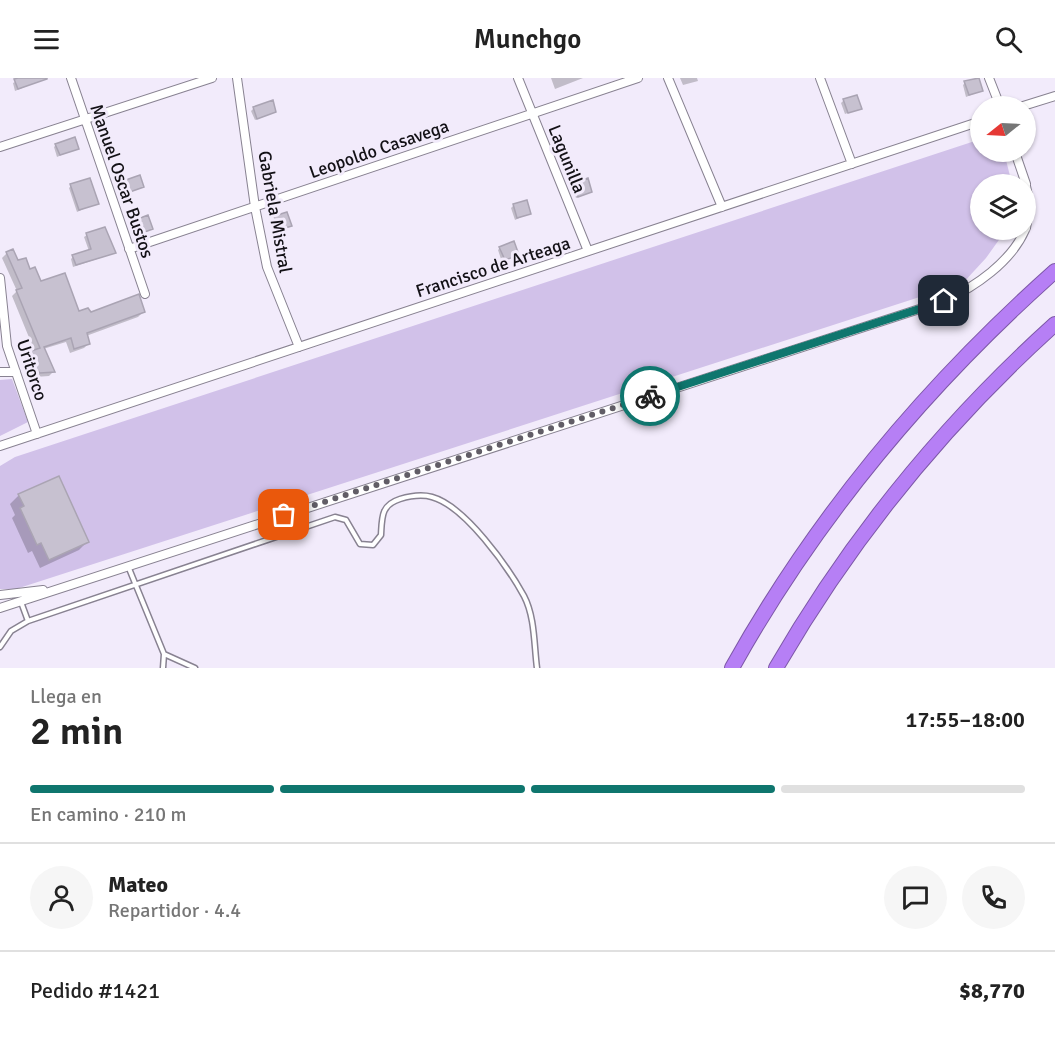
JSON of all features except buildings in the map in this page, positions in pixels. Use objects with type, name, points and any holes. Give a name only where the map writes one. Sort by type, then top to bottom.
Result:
[{"type":"highway","points":[[732,668],[802,553],[881,450],[965,356],[1055,271]]},
{"type":"highway","points":[[776,668],[830,582],[895,495],[960,418],[1055,324]]},
{"type":"street","name":"Manuel Oscar Bustos","points":[[71,78],[145,294]]},
{"type":"street","points":[[0,147],[212,78]]},
{"type":"street","name":"Gabriela Mistral","points":[[237,78],[255,207],[270,277],[299,347]]},
{"type":"street","name":"Lagunilla","points":[[518,78],[588,251]]},
{"type":"street","name":"Leopoldo Casavega","points":[[129,249],[531,112],[638,78]]},
{"type":"street","points":[[668,78],[722,207]]},
{"type":"street","points":[[820,78],[852,164]]},
{"type":"street","points":[[989,78],[996,96]]},
{"type":"street","points":[[1036,102],[1055,96]]},
{"type":"street","name":"Francisco de Arteaga","points":[[0,447],[970,125]]},
{"type":"street","points":[[0,608],[944,301],[981,280],[1002,260],[1017,240]]},
{"type":"street","name":"Uritorco","points":[[0,278],[5,336],[37,434]]},
{"type":"street","points":[[0,372],[16,372]]},
{"type":"street","name":"Francisco de Arteaga","points":[[0,453],[14,442]]},
{"type":"street","points":[[0,595],[58,588]]},
{"type":"lane","points":[[0,647],[11,632],[28,621],[336,517],[346,520],[360,544],[373,545],[381,535],[381,516],[392,502],[421,495],[433,497],[474,528],[501,559],[517,585],[531,615],[537,668]]},
{"type":"lane","points":[[128,566],[164,654],[163,668]]},
{"type":"lane","points":[[20,601],[28,621]]},
{"type":"lane","points":[[164,654],[195,668]]},
{"type":"shaded area","points":[[970,143],[970,162],[1006,162],[1010,174],[970,174],[970,240],[999,240],[963,283],[16,589],[0,589],[0,466],[15,457]]},
{"type":"shaded area","points":[[12,379],[28,422],[0,436],[0,380]]},
{"type":"way so far","points":[[284,515],[650,396]]},
{"type":"route","points":[[650,396],[944,301]]}]
